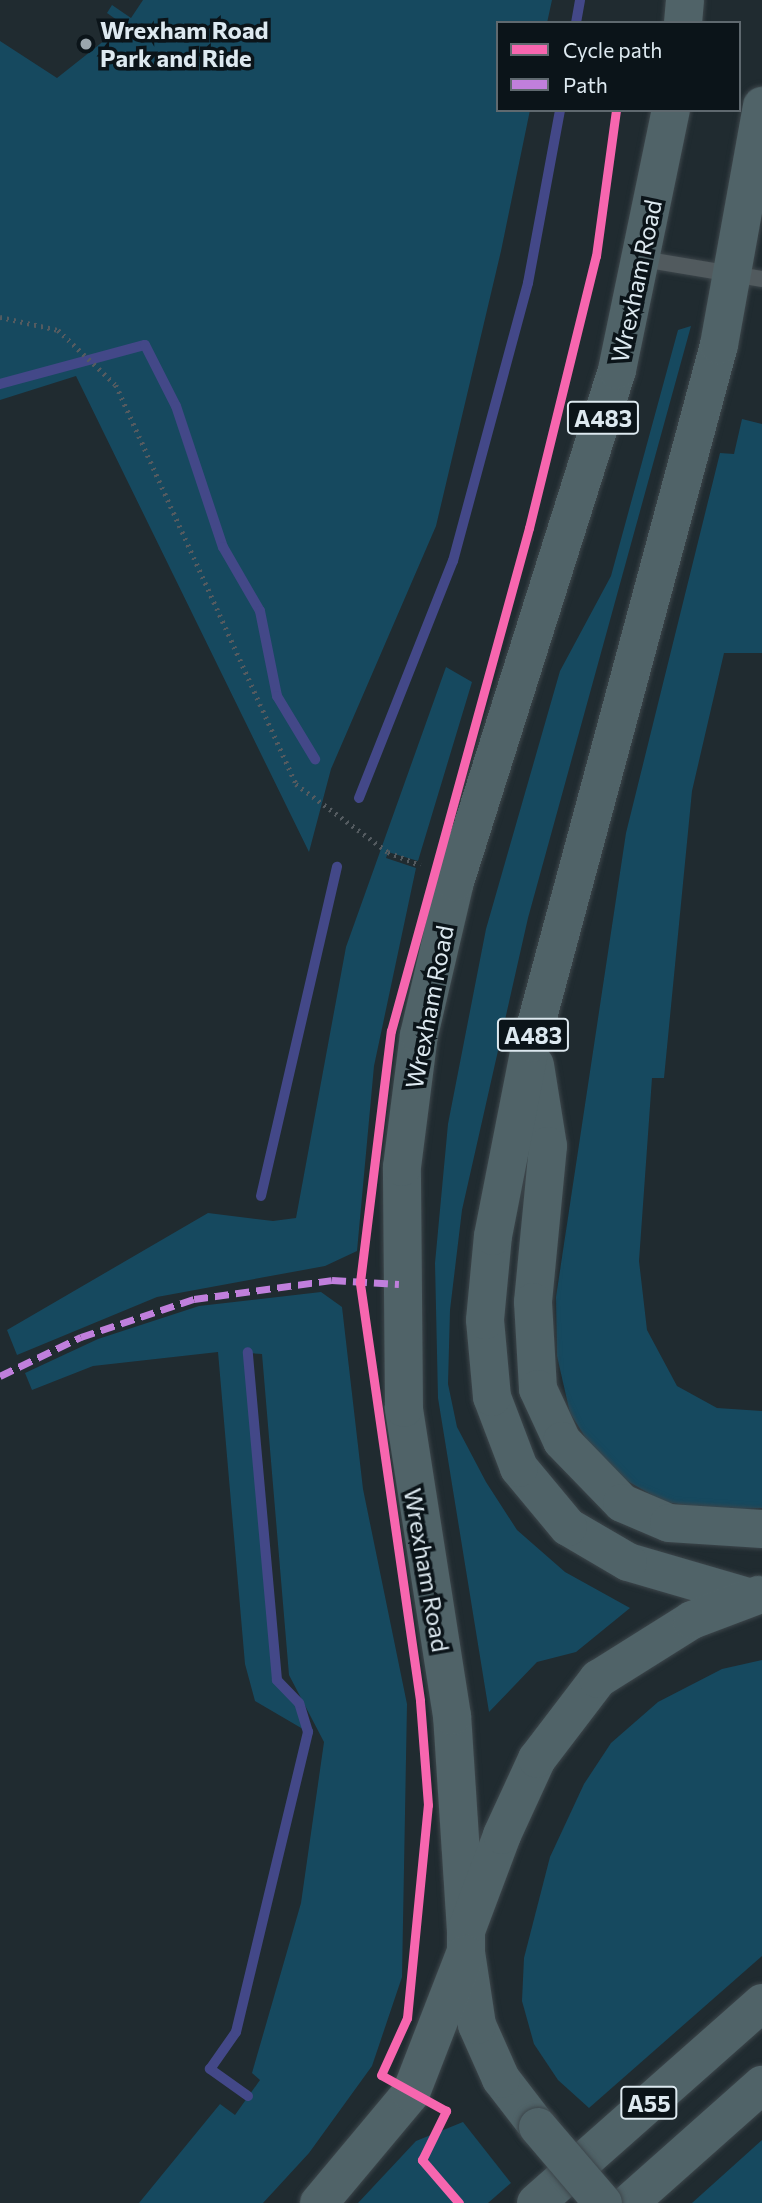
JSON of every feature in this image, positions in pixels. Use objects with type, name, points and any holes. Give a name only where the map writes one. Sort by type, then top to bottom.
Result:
[{"type":"highway","points":[[683,21],[685,0]]},
{"type":"highway","name":"A483","points":[[755,1596],[628,1562],[568,1527],[519,1468],[492,1396],[485,1320],[493,1236],[531,1043],[749,276],[762,106]]},
{"type":"highway","name":"Wrexham Road","points":[[603,2203],[501,2079],[477,2025],[466,1942],[452,1716],[404,1408],[402,1167],[419,1035],[455,883],[564,549],[642,259],[671,112]]},
{"type":"highway","points":[[531,1043],[548,1146],[533,1302],[538,1389],[562,1441],[622,1503],[669,1523],[762,1529]]},
{"type":"highway","points":[[319,2203],[411,2094],[526,1785],[567,1714],[638,1649],[755,1596]]},
{"type":"highway","name":"A55","points":[[536,2203],[762,2003]]},
{"type":"highway","name":"A55","points":[[629,2203],[762,2085]]},
{"type":"lane","points":[[642,259],[749,276]]},
{"type":"path","points":[[0,317],[58,330],[116,384],[296,784],[388,852],[435,870]]},
{"type":"shaded area","points":[[143,0],[552,0],[547,21],[496,21],[496,112],[530,112],[501,251],[436,526],[331,769],[309,852],[76,376],[0,400],[0,41],[57,78],[124,25],[107,13],[112,5],[131,18]]},
{"type":"shaded area","points":[[691,326],[528,918],[462,1210],[450,1310],[448,1384],[457,1427],[486,1482],[517,1530],[565,1572],[630,1608],[576,1652],[537,1662],[489,1712],[438,1398],[435,1263],[448,1124],[486,929],[560,671],[611,576],[678,330]]},
{"type":"shaded area","points":[[742,419],[762,424],[762,653],[724,653],[692,791],[664,1078],[652,1078],[639,1261],[647,1330],[677,1386],[717,1408],[762,1411],[762,1508],[723,1510],[664,1502],[622,1478],[590,1445],[570,1413],[557,1356],[556,1297],[626,833],[720,453],[734,454]]},
{"type":"shaded area","points":[[446,667],[472,682],[418,861],[388,852],[386,858],[416,868],[374,1066],[357,1251],[325,1266],[157,1297],[17,1355],[7,1330],[208,1213],[273,1221],[296,1218],[346,947]]},
{"type":"shaded area","points":[[321,1292],[342,1307],[363,1489],[407,1704],[402,1977],[372,2066],[309,2153],[263,2203],[139,2203],[220,2104],[235,2115],[260,2080],[252,2073],[301,1903],[324,1742],[289,1675],[262,1354],[248,1353],[277,1680],[299,1703],[308,1732],[255,1701],[245,1664],[218,1352],[93,1366],[32,1390],[25,1373],[98,1339],[199,1306]]},
{"type":"shaded area","points":[[762,1660],[762,1956],[589,2108],[558,2080],[534,2044],[522,2001],[524,1958],[550,1857],[584,1784],[611,1743],[658,1702],[722,1669]]},
{"type":"shaded area","points":[[463,2122],[511,2183],[488,2203],[358,2203],[416,2141]]},
{"type":"shaded area","points":[[762,2140],[762,2203],[692,2203]]},
{"type":"waterway","points":[[576,21],[580,0]]},
{"type":"waterway","points":[[359,798],[453,561],[528,283],[560,112]]},
{"type":"waterway","points":[[0,384],[145,345],[176,406],[223,547],[260,611],[277,696],[315,759]]},
{"type":"waterway","points":[[261,1196],[337,867]]},
{"type":"waterway","points":[[248,1352],[277,1680],[299,1703],[308,1732],[236,2032],[210,2069],[248,2096]]},
{"type":"marked path","points":[[0,1376],[81,1337],[194,1299],[332,1280],[399,1284]]},
{"type":"cycle path","points":[[459,2203],[422,2160],[446,2111],[381,2075],[407,2018],[428,1805],[420,1700],[360,1282],[391,1031],[529,528],[596,256],[616,112]]},
{"type":"place","name":"Wrexham Road Park and Ride","points":[[86,44]]}]
